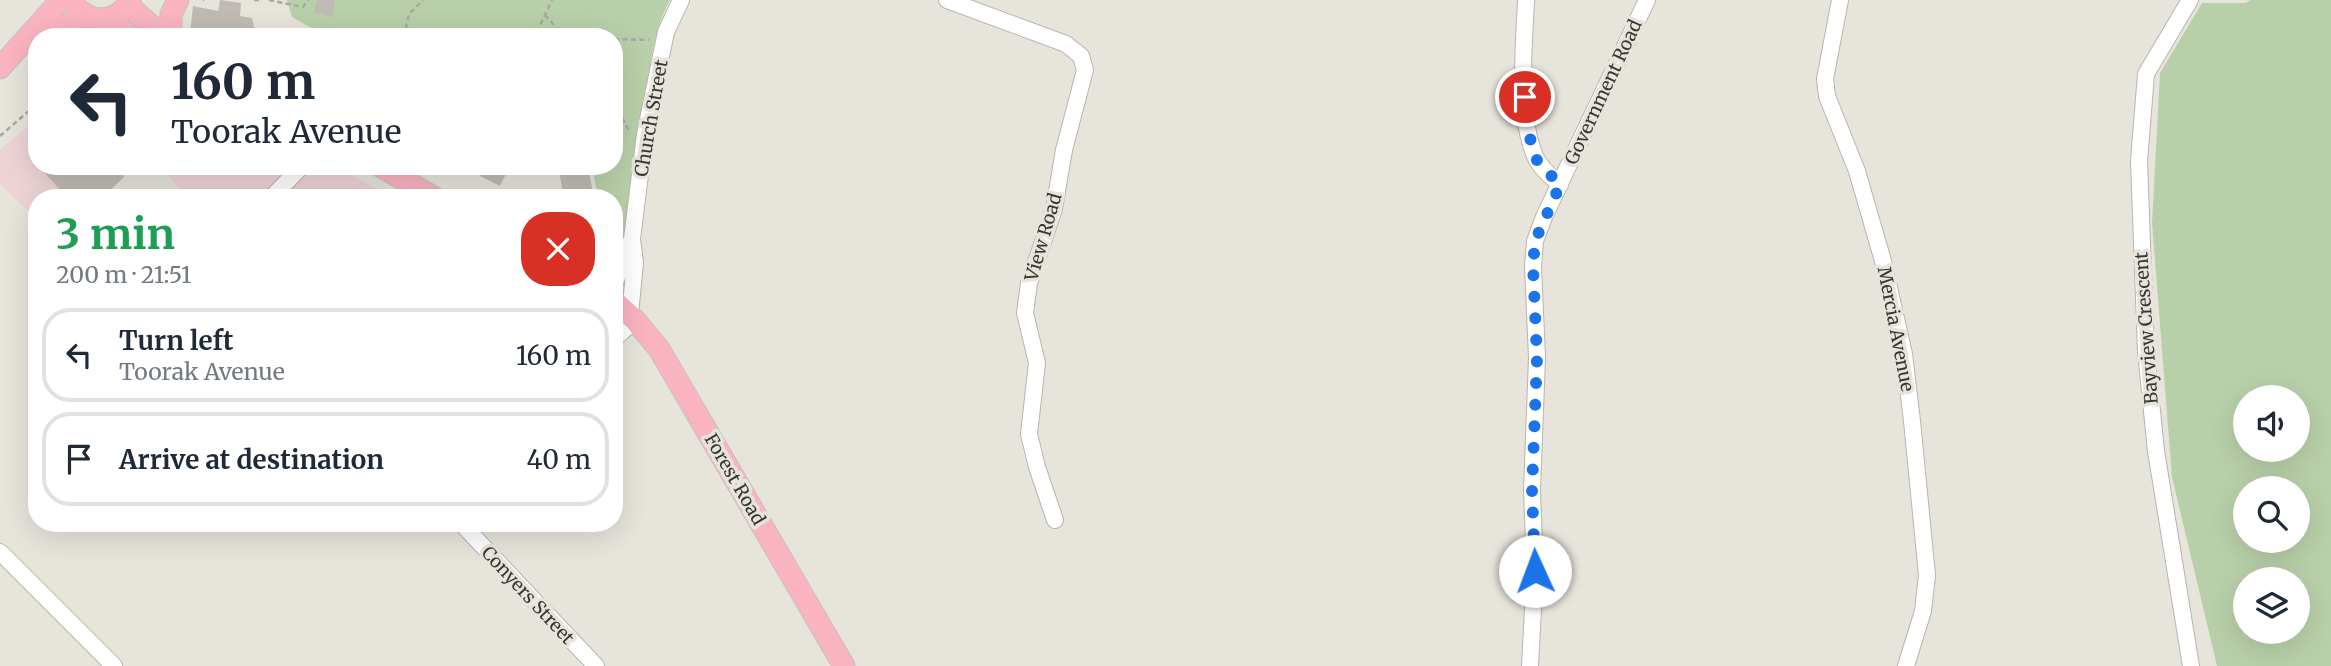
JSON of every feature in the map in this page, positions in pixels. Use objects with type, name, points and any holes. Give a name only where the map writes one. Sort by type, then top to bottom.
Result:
[{"type":"main road","points":[[36,28],[61,0]]},
{"type":"main road","points":[[72,0],[86,16],[108,19],[120,28]]},
{"type":"main road","points":[[171,28],[171,14],[178,0]]},
{"type":"main road","points":[[108,19],[119,13],[128,2],[155,28]]},
{"type":"main road","points":[[61,28],[86,16]]},
{"type":"main road","points":[[0,68],[28,37]]},
{"type":"main road","points":[[16,51],[28,45]]},
{"type":"main road","points":[[395,175],[420,189]]},
{"type":"main road","name":"Forest Road","points":[[626,312],[659,349],[845,666]]},
{"type":"street","name":"Church Street","points":[[626,312],[635,264],[632,239],[645,134],[664,43],[681,0]]},
{"type":"street","name":"View Road","points":[[947,0],[1066,44],[1081,56],[1085,70],[1063,150],[1054,209],[1029,283],[1025,313],[1037,363],[1029,434],[1055,520]]},
{"type":"street","points":[[1526,0],[1526,124],[1536,159],[1560,185]]},
{"type":"street","name":"Government Road","points":[[1530,666],[1535,571],[1532,490],[1537,358],[1533,266],[1535,241],[1647,0]]},
{"type":"street","name":"Mercia Avenue","points":[[1840,0],[1825,79],[1827,96],[1857,171],[1876,236],[1904,354],[1912,421],[1927,575],[1923,611],[1906,666]]},
{"type":"street","name":"Bayview Crescent","points":[[2190,0],[2146,74],[2139,161],[2140,242],[2154,426],[2191,666]]},
{"type":"street","points":[[280,189],[293,175]]},
{"type":"street","name":"Church Street","points":[[623,262],[632,239]]},
{"type":"street","name":"Conyers Street","points":[[469,532],[596,666]]},
{"type":"street","points":[[0,552],[114,666]]},
{"type":"path","points":[[254,0],[259,0]]},
{"type":"path","points":[[269,0],[303,7],[308,0]]},
{"type":"path","points":[[406,28],[409,14],[422,0]]},
{"type":"path","points":[[539,28],[552,0]]},
{"type":"path","points":[[545,15],[557,28]]},
{"type":"path","points":[[623,39],[640,38],[664,43]]},
{"type":"path","points":[[0,136],[28,112]]},
{"type":"shaded area","points":[[28,126],[28,175],[126,175],[112,189],[28,189],[28,210],[0,184],[0,150]]},
{"type":"shaded area","points":[[168,175],[352,175],[377,189],[180,189]]},
{"type":"green space","points":[[287,0],[670,0],[654,45],[623,240],[623,189],[596,189],[594,175],[623,175],[623,28],[311,28],[292,17]]},
{"type":"green space","points":[[2331,0],[2331,666],[2217,666],[2172,477],[2152,223],[2160,73],[2202,3]]},
{"type":"building","points":[[220,0],[241,3],[240,16],[252,18],[254,28],[191,28],[193,6],[218,11]]},
{"type":"building","points":[[317,0],[335,0],[332,17],[314,12]]},
{"type":"building","points":[[46,175],[124,177],[111,189],[60,189]]},
{"type":"building","points":[[481,175],[506,175],[500,186]]},
{"type":"building","points":[[560,175],[590,175],[592,189],[562,189]]},
{"type":"route","points":[[1525,97],[1526,124],[1536,159],[1560,185],[1535,241],[1533,266],[1537,358],[1532,490],[1535,571]]}]
